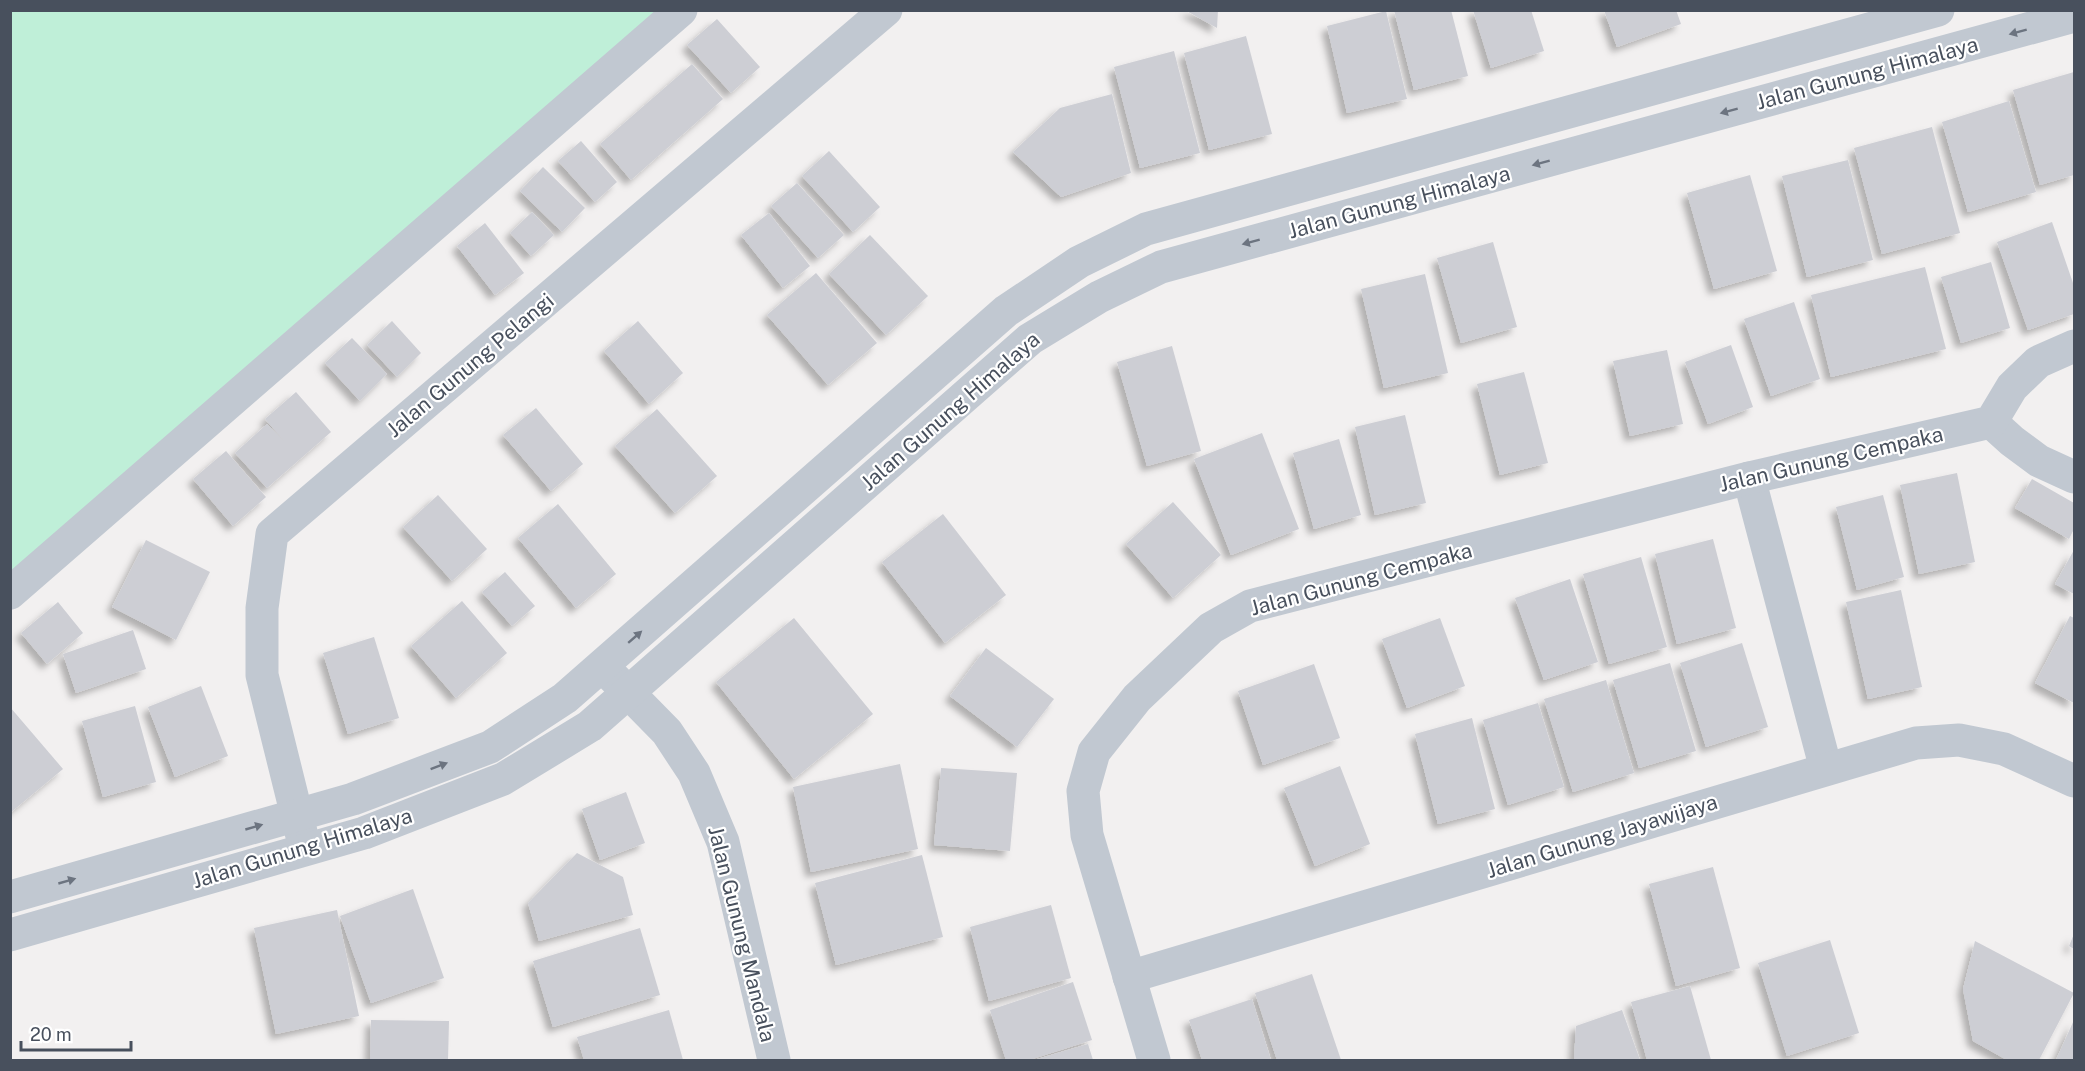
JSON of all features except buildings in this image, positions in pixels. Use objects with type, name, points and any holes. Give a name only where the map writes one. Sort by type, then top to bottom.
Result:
[{"type":"street","points":[[10,593],[681,10]]},
{"type":"street","name":"Jalan Gunung Pelangi","points":[[306,849],[262,675],[262,608],[272,534],[886,10]]},
{"type":"street","name":"Jalan Gunung Himalaya","points":[[10,897],[353,799],[490,747],[565,698],[1006,311],[1079,262],[1146,229],[1938,10]]},
{"type":"street","points":[[1944,10],[1952,50]]},
{"type":"street","name":"Jalan Gunung Himalaya","points":[[10,935],[364,833],[503,779],[590,726],[1030,339],[1099,297],[1161,267],[2074,16]]},
{"type":"street","points":[[2074,346],[2038,362],[2012,387],[1991,422],[2039,461],[2074,477]]},
{"type":"street","name":"Jalan Gunung Cempaka","points":[[1154,1060],[1087,835],[1083,791],[1094,752],[1137,698],[1211,628],[1250,606],[1749,478],[1991,422]]},
{"type":"street","points":[[1749,478],[1826,769]]},
{"type":"street","name":"Jalan Gunung Mandala","points":[[602,666],[667,732],[694,773],[723,842],[774,1060]]},
{"type":"street","name":"Jalan Gunung Jayawijaya","points":[[1129,977],[1916,743],[1959,740],[2004,749],[2074,782]]},
{"type":"green space","points":[[11,11],[690,11],[11,607]]}]
